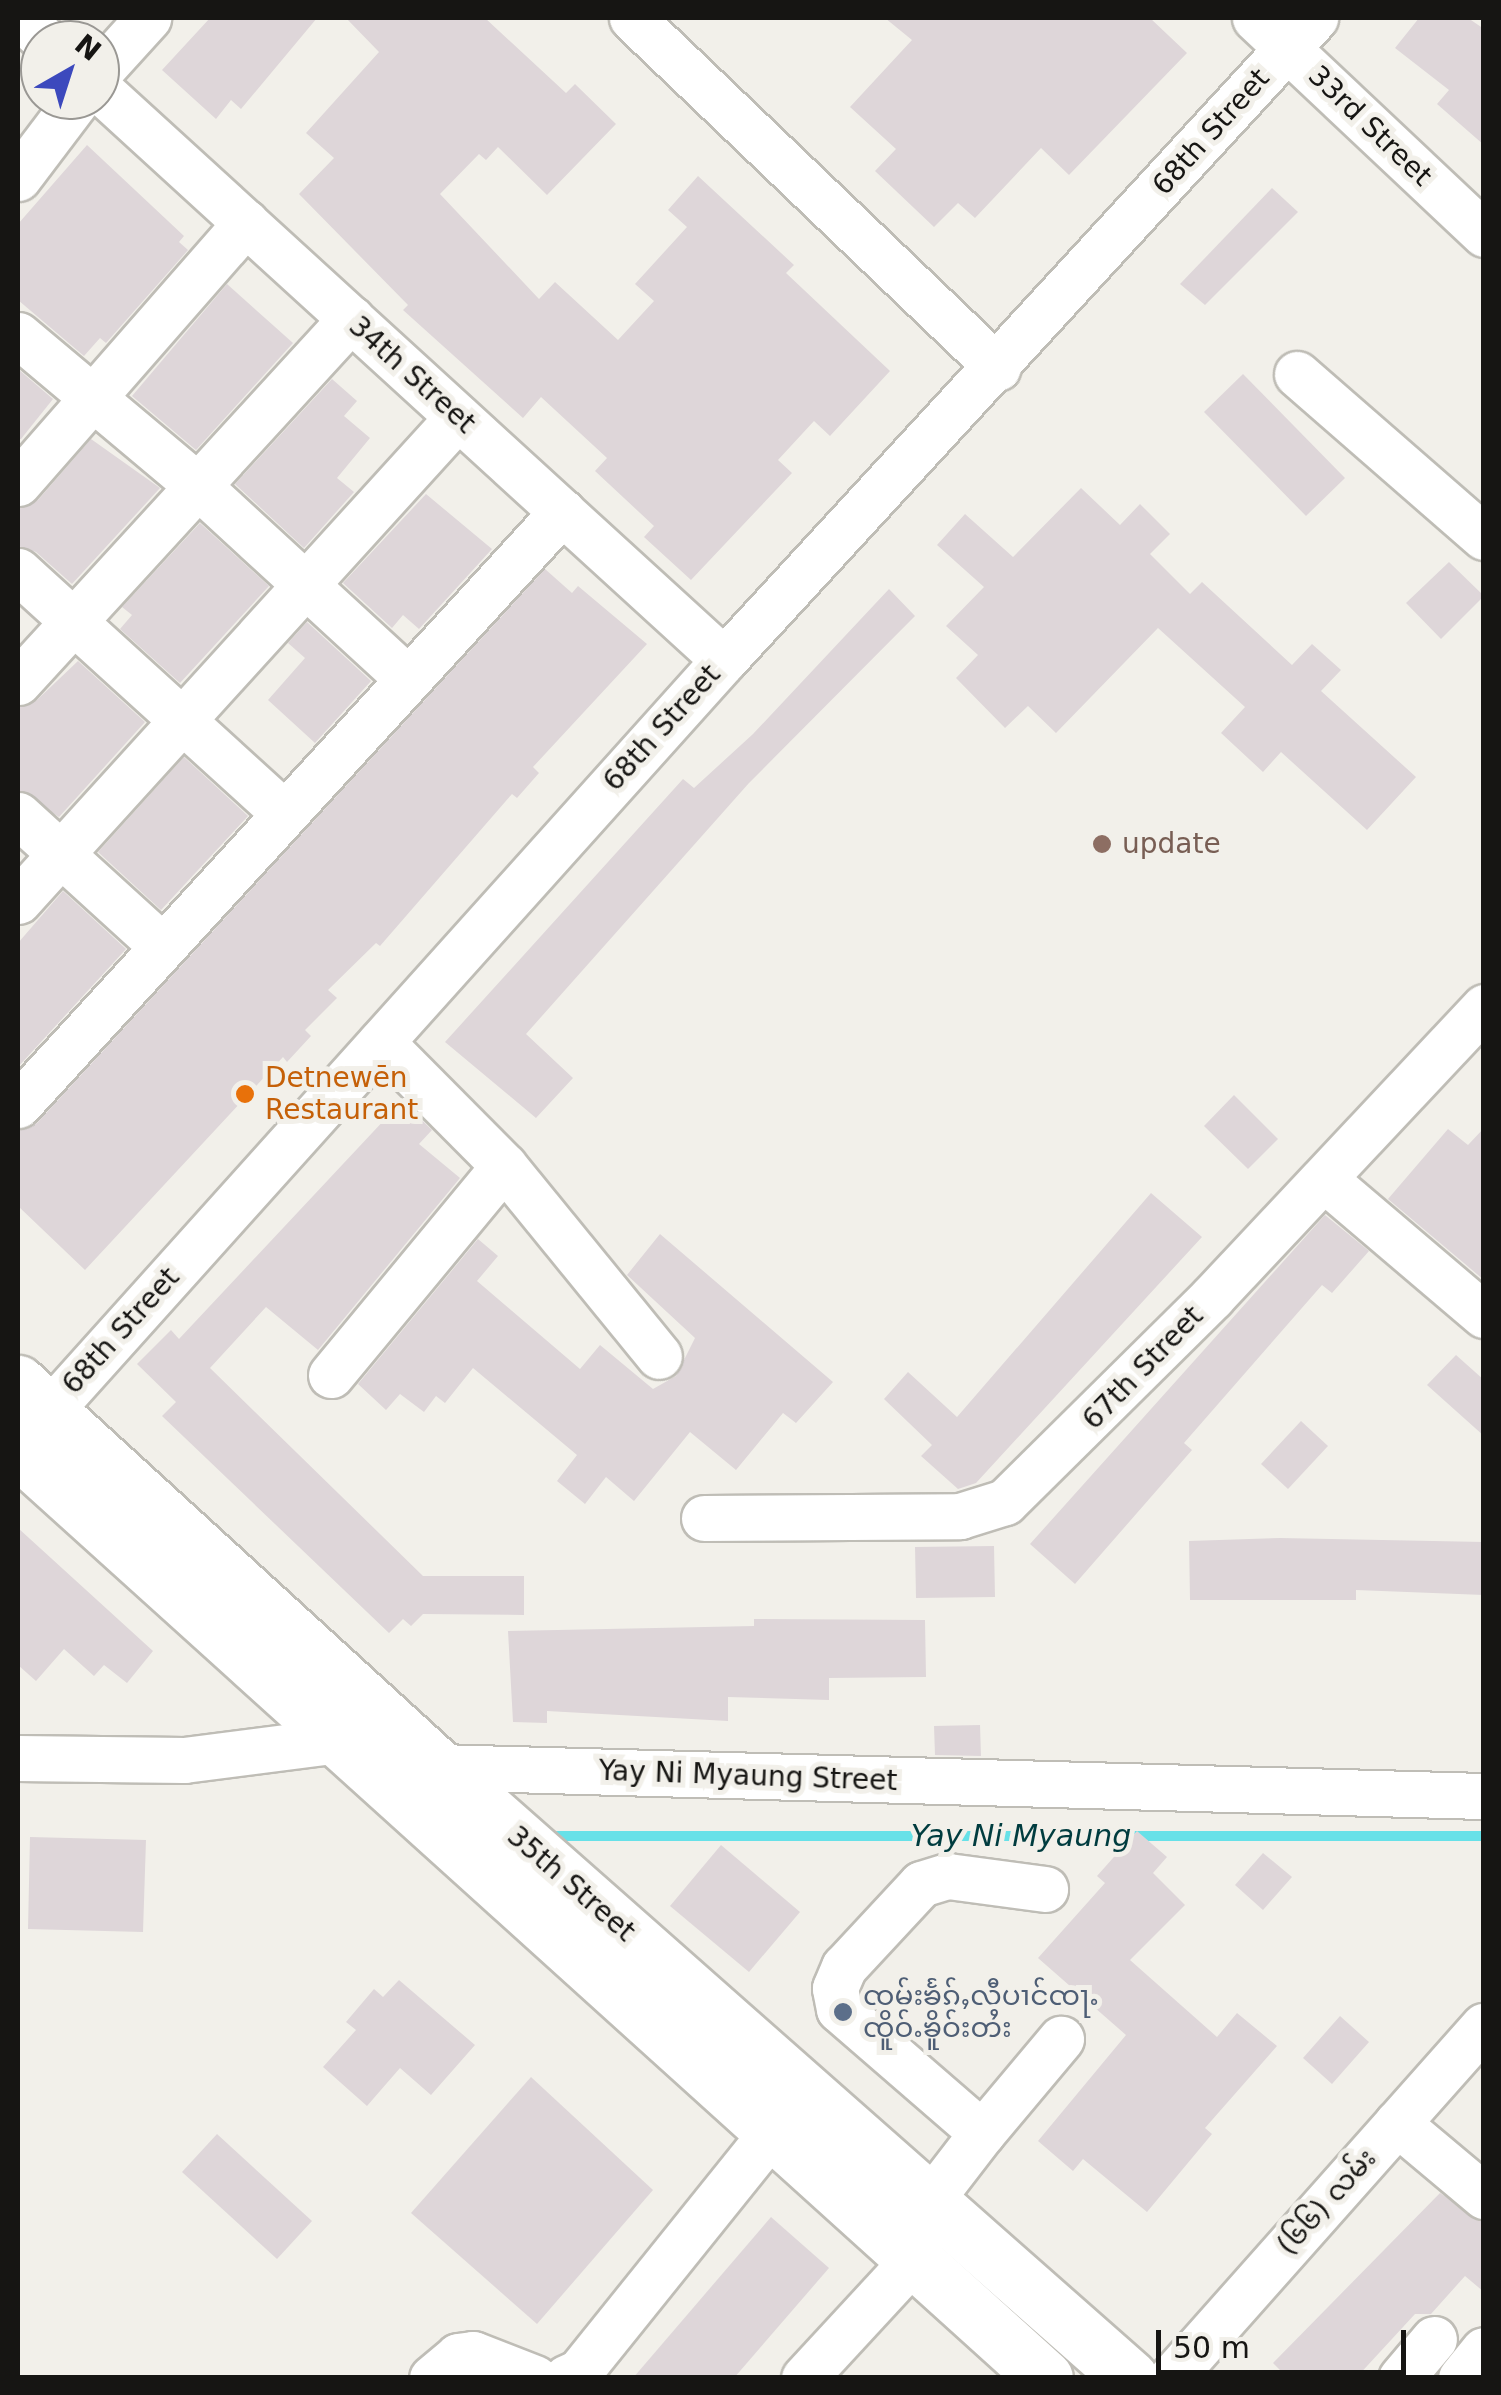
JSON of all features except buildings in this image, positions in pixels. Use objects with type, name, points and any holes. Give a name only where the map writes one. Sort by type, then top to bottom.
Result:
[{"type":"main road","name":"35th Street","points":[[25,1423],[340,1740],[1045,2378]]},
{"type":"main road","name":"35th Street","points":[[25,1423],[438,1768],[1130,2378]]},
{"type":"main road","points":[[755,2118],[776,2064]]},
{"type":"street","points":[[120,49],[148,18]]},
{"type":"street","points":[[632,18],[998,368]]},
{"type":"street","name":"33rd Street","points":[[1255,18],[1302,33],[1484,234]]},
{"type":"street","name":"68th Street","points":[[25,1423],[381,1042],[724,660],[998,368],[1302,33]]},
{"type":"street","name":"34th Street","points":[[120,108],[724,660]]},
{"type":"street","points":[[18,178],[62,120]]},
{"type":"street","points":[[18,483],[246,224]]},
{"type":"street","points":[[18,682],[350,319]]},
{"type":"street","points":[[18,335],[196,485],[406,677]]},
{"type":"street","points":[[1297,374],[1484,538]]},
{"type":"street","points":[[18,901],[306,589],[458,417]]},
{"type":"street","points":[[26,1078],[162,946],[562,512]]},
{"type":"street","points":[[18,571],[284,814]]},
{"type":"street","points":[[18,815],[162,946]]},
{"type":"street","name":"67th Street","points":[[704,1518],[960,1516],[1004,1502],[1324,1179],[1484,1008]]},
{"type":"street","points":[[381,1042],[504,1166],[659,1356]]},
{"type":"street","points":[[331,1375],[504,1166]]},
{"type":"street","points":[[1324,1179],[1484,1315]]},
{"type":"street","name":"Yay Ni Myaung Street","points":[[18,1758],[184,1760],[340,1740],[438,1768],[1484,1796]]},
{"type":"street","points":[[982,2133],[840,2008],[835,1988],[844,1967],[921,1884],[948,1876],[1046,1889]]},
{"type":"street","name":"(၆၆) လမ်း","points":[[1171,2378],[1482,2032]]},
{"type":"street","points":[[928,2203],[1061,2039]]},
{"type":"street","points":[[566,2378],[579,2372],[755,2118]]},
{"type":"street","points":[[1397,2123],[1484,2196]]},
{"type":"street","points":[[804,2378],[913,2260]]},
{"type":"street","points":[[1402,2378],[1434,2339]]},
{"type":"street","points":[[1461,2378],[1484,2350]]},
{"type":"street","points":[[432,2378],[458,2356],[472,2354],[535,2378]]},
{"type":"waterway","name":"Yay Ni Myaung","points":[[558,1836],[1484,1836]]},
{"type":"place","name":"update","points":[[1102,844]]},
{"type":"place","name":"Detnewēn Restaurant","points":[[245,1094]]},
{"type":"place","name":"ၸုမ်းၶႅၵ်ႇလီပၢင်ၸႃႉ ၸိူဝ်ႉၶိူဝ်းတႆး","points":[[843,2012]]}]
